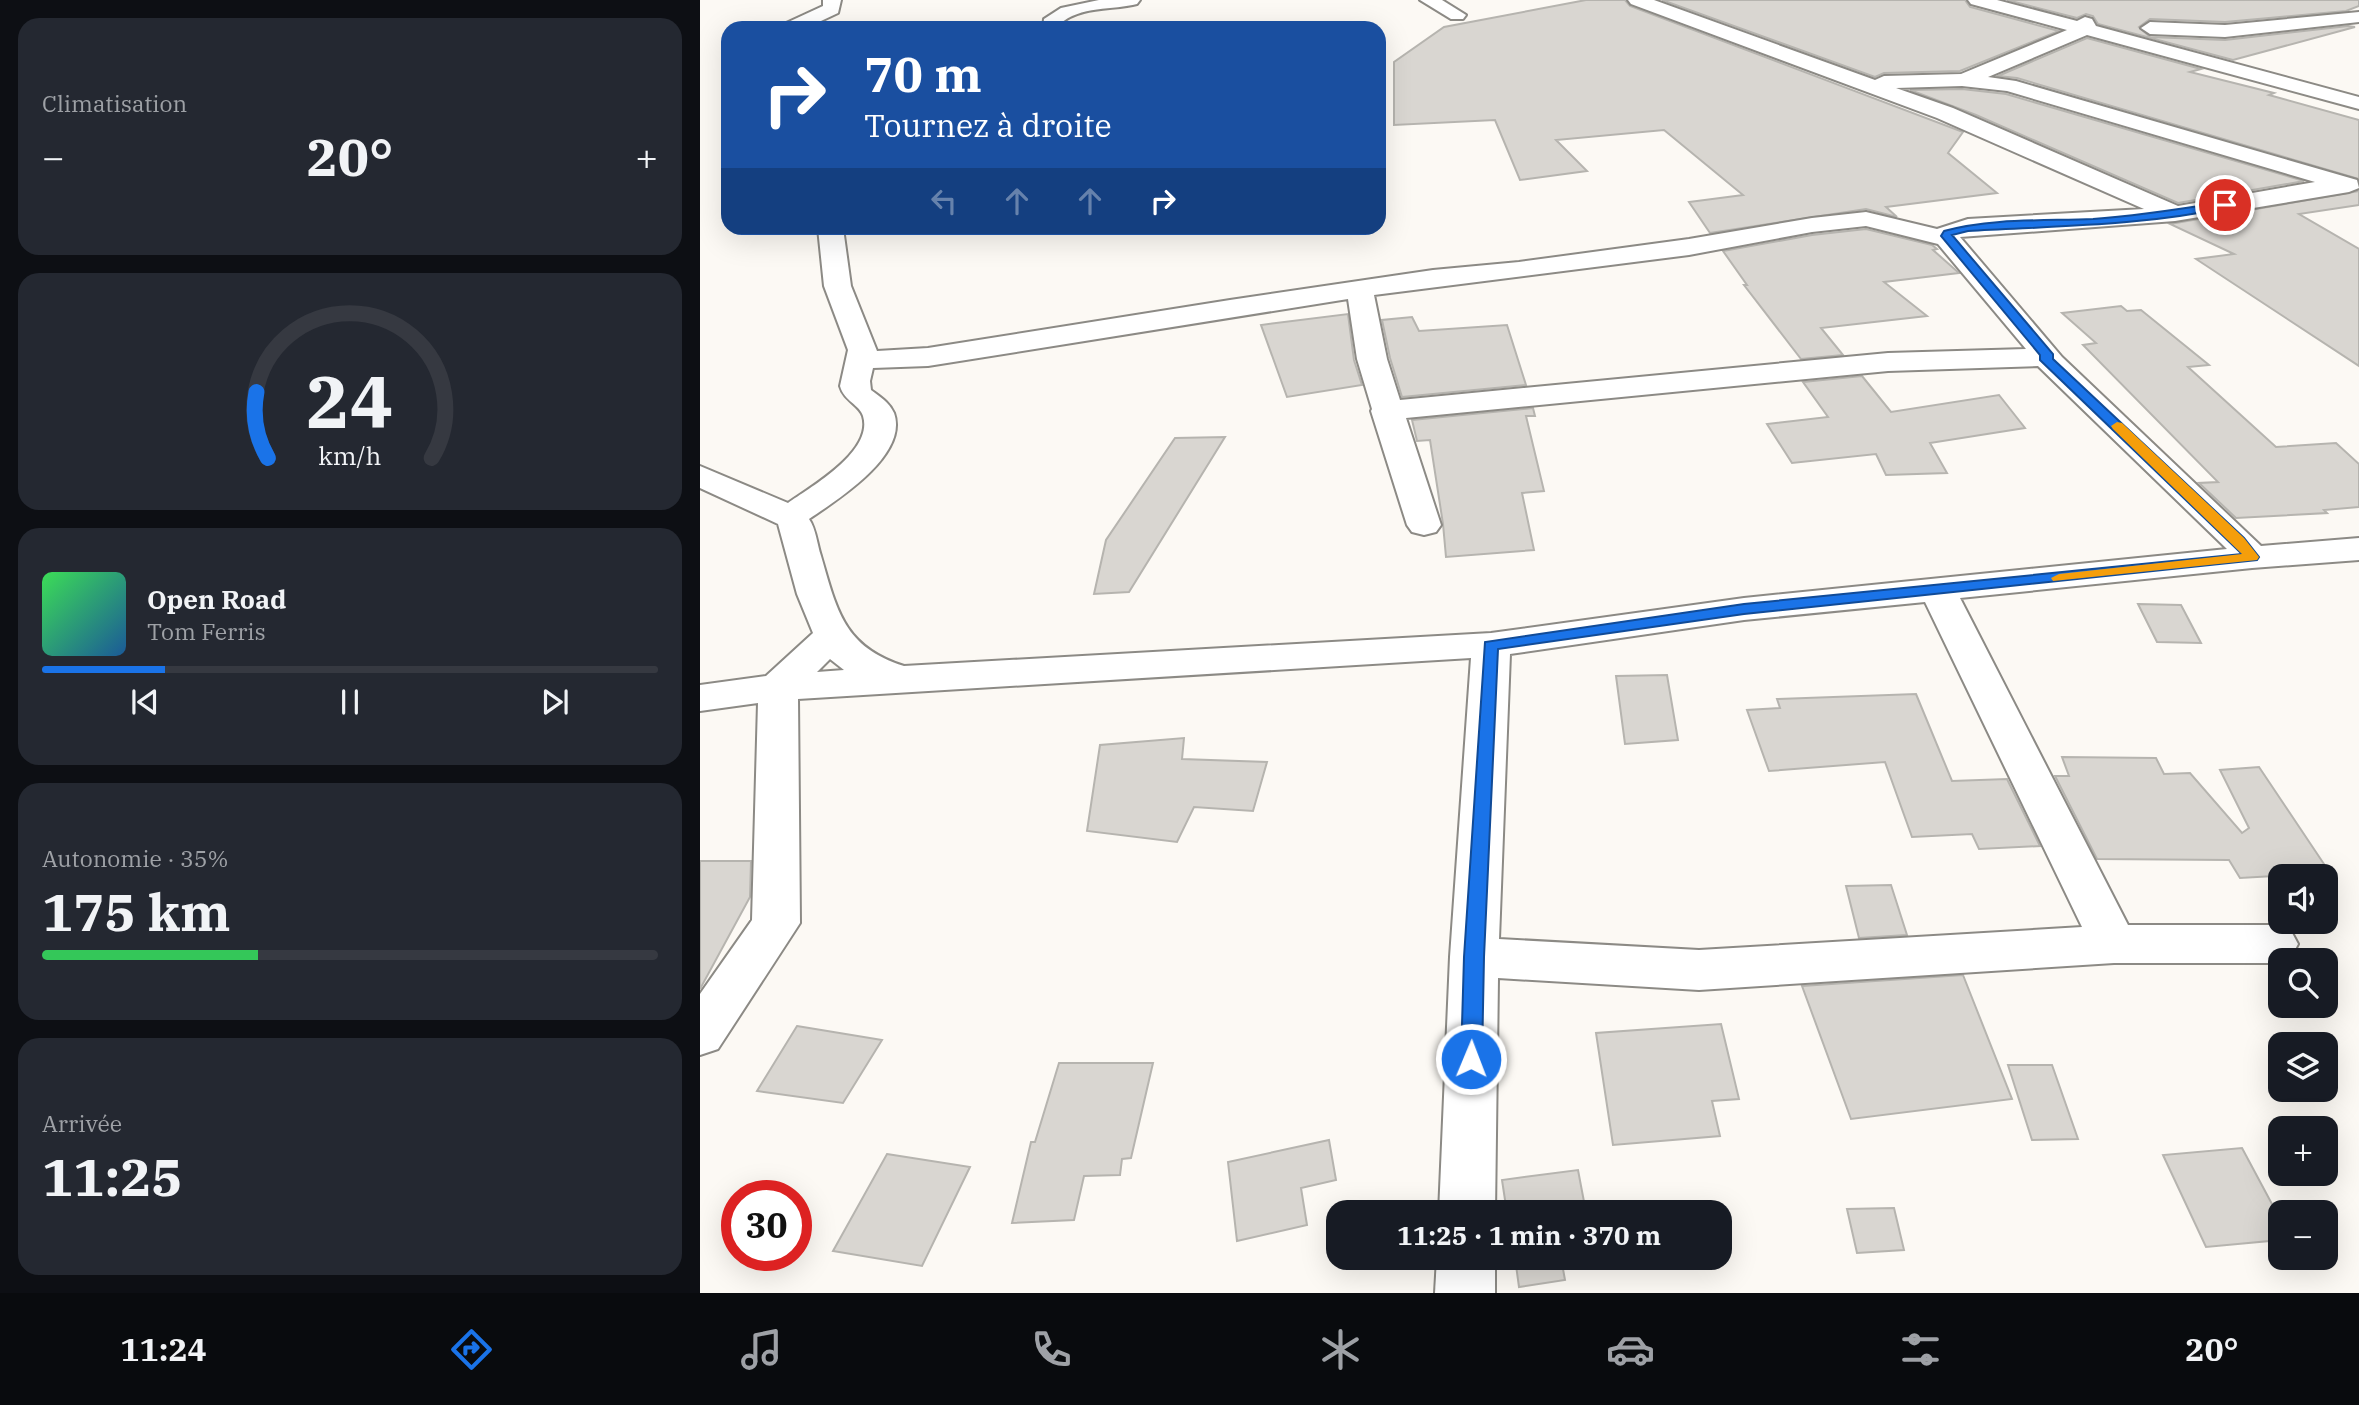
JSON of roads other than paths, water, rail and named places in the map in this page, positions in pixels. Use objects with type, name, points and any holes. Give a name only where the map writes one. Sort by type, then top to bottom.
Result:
[{"type":"street","points":[[806,21],[832,9],[832,0]]},
{"type":"street","points":[[1052,21],[1055,17],[1068,12],[1131,0]]},
{"type":"street","points":[[1429,0],[1457,15]]},
{"type":"street","points":[[1645,3],[1677,0]]},
{"type":"street","points":[[1977,0],[2087,26],[2359,103]]},
{"type":"street","points":[[1645,3],[1982,128],[2175,214]]},
{"type":"street","points":[[2326,3],[2359,11]]},
{"type":"street","points":[[1962,80],[2087,26],[2210,32],[2359,17]]},
{"type":"street","points":[[1857,82],[1962,80],[2029,90],[2354,184]]},
{"type":"street","points":[[1947,239],[1947,233],[1968,228],[2175,214],[2354,184]]},
{"type":"street","points":[[862,360],[928,357],[1433,278],[1519,270],[1676,249],[1866,219],[1947,239],[2048,357]]},
{"type":"street","points":[[790,517],[873,450],[880,415],[858,396],[855,387],[855,375],[862,360],[863,349],[843,304],[831,259],[830,235]]},
{"type":"street","points":[[1360,290],[1372,359],[1386,411],[1424,525]]},
{"type":"street","points":[[2048,357],[2045,357],[2239,541],[2252,557]]},
{"type":"street","points":[[1386,411],[1888,362],[2048,357]]},
{"type":"street","points":[[700,476],[790,517],[795,524],[831,637],[847,655],[870,668],[902,679]]},
{"type":"street","points":[[700,698],[778,687],[1491,645],[1744,609],[2252,557],[2359,549]]},
{"type":"street","points":[[1938,591],[2114,944]]},
{"type":"street","points":[[700,1034],[776,923],[778,687],[831,637]]},
{"type":"street","points":[[1467,1200],[1474,957],[1491,645]]},
{"type":"street","points":[[1474,957],[1699,970],[2114,944],[2274,944]]},
{"type":"street","points":[[1465,1293],[1466,1270]]}]
